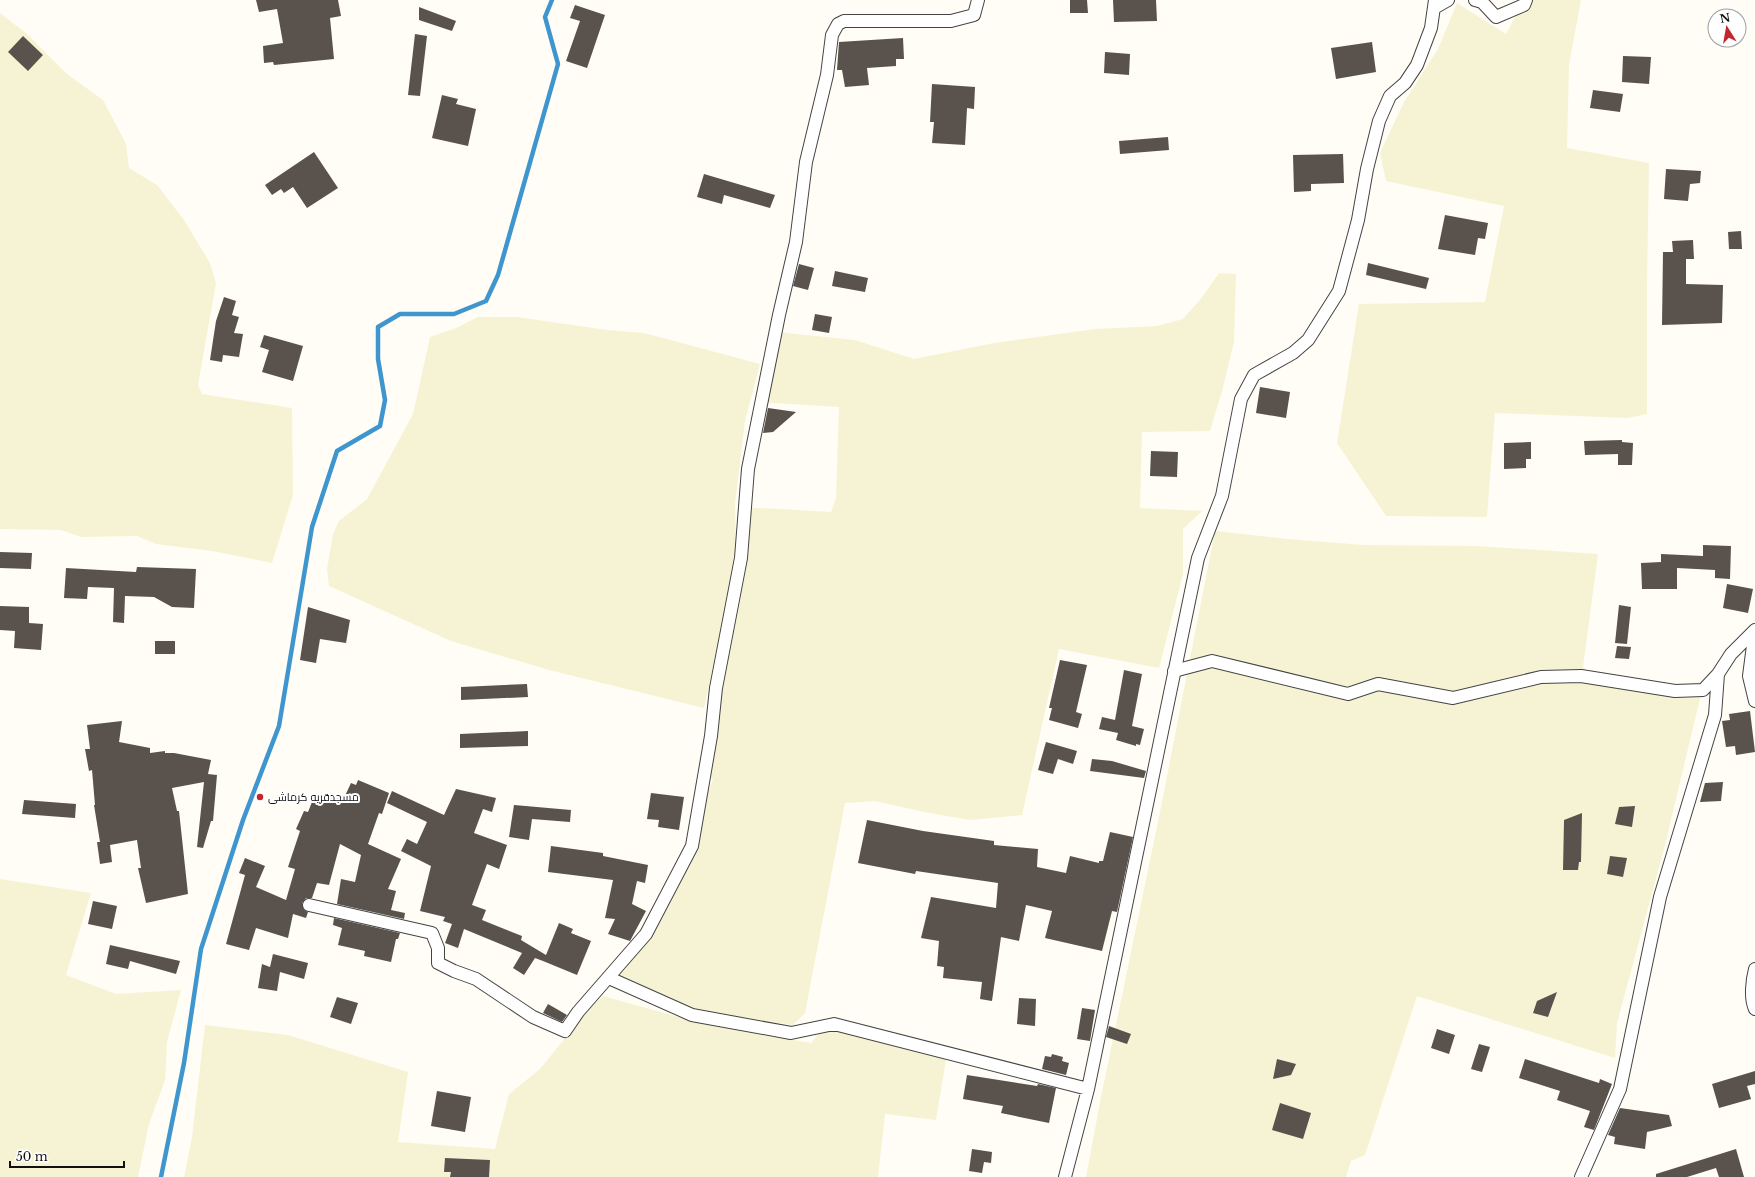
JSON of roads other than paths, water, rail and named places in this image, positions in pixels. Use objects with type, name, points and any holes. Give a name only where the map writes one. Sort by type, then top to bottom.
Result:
[{"type":"street","points":[[309,905],[432,933],[438,948],[438,963],[476,979],[534,1017],[565,1031],[578,1012],[646,934],[692,846],[711,736],[716,688],[741,558],[748,469],[774,338],[796,242],[806,162],[827,75],[832,35],[838,24],[844,22],[951,22],[974,15],[978,0]]},
{"type":"street","points":[[1065,1177],[1088,1089],[1198,558],[1222,496],[1241,400],[1254,375],[1293,353],[1308,340],[1339,291],[1358,220],[1366,169],[1379,121],[1390,96],[1405,83],[1416,65],[1431,28],[1435,4],[1448,0]]},
{"type":"street","points":[[1475,0],[1482,2],[1496,17],[1524,5],[1526,0]]},
{"type":"street","points":[[1174,671],[1212,660],[1348,694],[1378,684],[1453,698],[1541,677],[1581,676],[1675,691],[1703,690],[1718,674],[1731,654],[1755,630]]},
{"type":"street","points":[[1755,630],[1748,676],[1755,701]]},
{"type":"street","points":[[1581,1177],[1620,1089],[1660,896],[1715,715],[1718,674]]},
{"type":"street","points":[[1755,969],[1753,976],[1753,1004],[1755,1009]]},
{"type":"street","points":[[609,978],[692,1015],[791,1033],[834,1024],[1088,1089]]},
{"type":"waterway","points":[[161,1177],[184,1063],[201,949],[243,820],[279,726],[312,527],[337,451],[380,426],[385,400],[378,359],[378,327],[400,314],[454,314],[486,301],[498,275],[558,64],[545,17],[552,0]]},
{"type":"place","name":"مسجدقریه کرماشی","points":[[260,797]]}]
